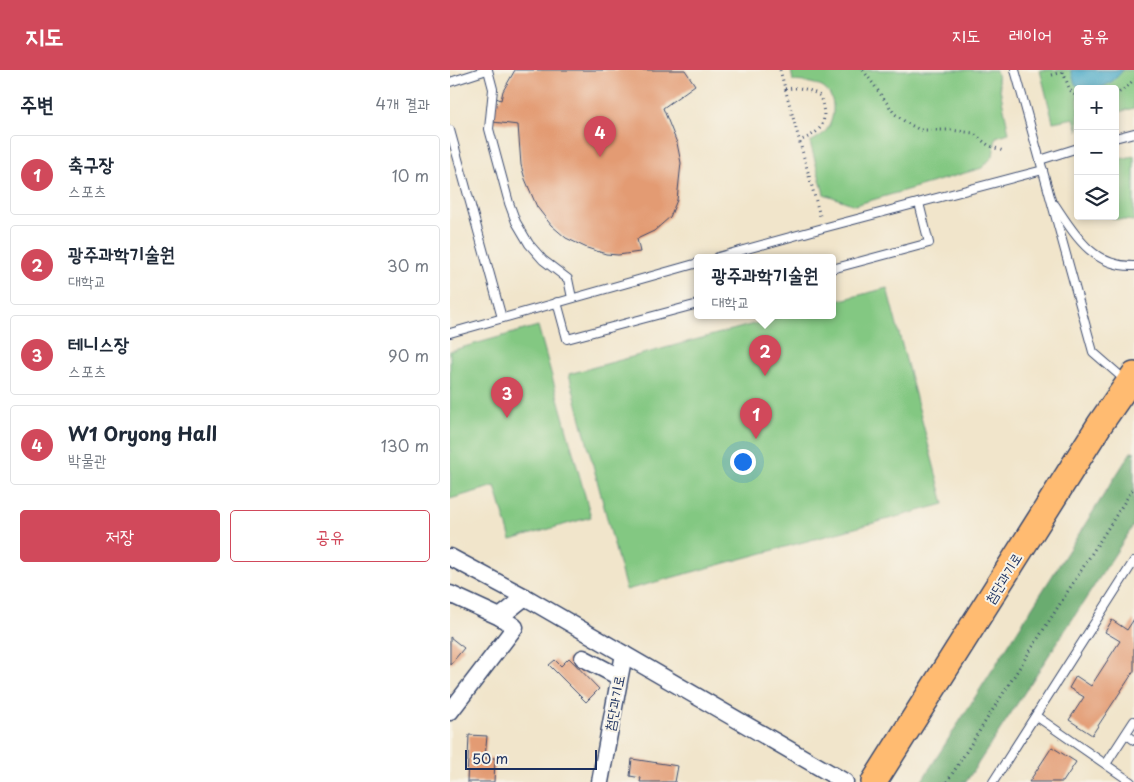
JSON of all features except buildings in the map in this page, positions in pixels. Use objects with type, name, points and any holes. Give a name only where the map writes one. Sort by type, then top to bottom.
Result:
[{"type":"main road","name":"첨단과기로","points":[[874,782],[1100,424],[1131,379]]},
{"type":"street","points":[[450,557],[525,597],[845,782]]},
{"type":"street","points":[[450,594],[500,617],[515,627],[450,712]]},
{"type":"street","points":[[500,617],[525,597]]},
{"type":"street","name":"첨단과기로","points":[[600,782],[624,654]]},
{"type":"street","points":[[583,658],[619,677]]},
{"type":"lane","points":[[450,82],[487,70],[493,89],[488,129],[516,222],[529,244],[543,260],[568,279],[572,298]]},
{"type":"lane","points":[[1015,70],[1093,352],[1131,379]]},
{"type":"lane","points":[[450,130],[502,318]]},
{"type":"lane","points":[[1119,137],[1134,133]]},
{"type":"lane","points":[[1040,160],[1074,149]]},
{"type":"lane","points":[[729,254],[1043,170]]},
{"type":"lane","points":[[1051,199],[1077,238],[1090,251],[1100,258],[1113,263],[1134,266]]},
{"type":"lane","points":[[836,267],[929,243],[919,203]]},
{"type":"lane","points":[[450,334],[694,264]]},
{"type":"lane","points":[[557,302],[567,339],[694,305]]},
{"type":"lane","points":[[994,782],[1134,561]]},
{"type":"lane","points":[[1036,716],[1131,782]]},
{"type":"lane","points":[[1106,764],[1134,721]]},
{"type":"lane","points":[[1126,734],[1134,740]]},
{"type":"path","points":[[780,70],[820,217]]},
{"type":"path","points":[[863,70],[895,114],[907,123],[920,130],[951,130],[973,133],[988,145],[1003,151]]},
{"type":"path","points":[[1052,75],[1063,71],[1070,90],[1074,94]]},
{"type":"path","points":[[1119,92],[1134,79]]},
{"type":"path","points":[[784,89],[810,89],[820,96],[825,112],[823,123],[818,131],[799,141]]},
{"type":"path","points":[[947,782],[1134,486]]},
{"type":"green space","points":[[791,70],[996,70],[1009,133],[996,137],[993,156],[982,168],[855,205],[824,194],[810,142],[823,134],[830,124],[833,106],[830,95],[819,86],[793,81]]},
{"type":"green space","points":[[1040,70],[1134,70],[1134,108],[1119,112],[1119,85],[1074,85],[1074,118],[1053,122]]},
{"type":"green space","points":[[1134,156],[1134,221],[1119,220],[1119,159]]},
{"type":"green space","points":[[887,288],[944,504],[626,590],[569,374],[772,319],[836,319],[836,301]]},
{"type":"green space","points":[[538,326],[591,517],[511,540],[495,486],[450,499],[450,351]]},
{"type":"green space","points":[[1134,451],[1134,525],[966,782],[921,782],[1131,452]]},
{"type":"water","points":[[1071,70],[1123,70],[1106,85],[1075,84]]},
{"type":"place","name":"W1 Oryong Hall","points":[[600,157]]},
{"type":"place","name":"광주과학기술원","points":[[765,376]]},
{"type":"place","name":"테니스장","points":[[507,418]]},
{"type":"place","name":"축구장","points":[[756,439]]}]
